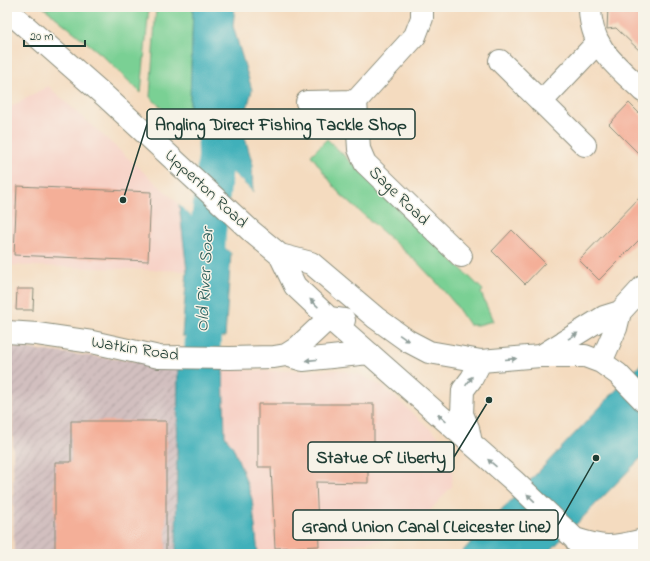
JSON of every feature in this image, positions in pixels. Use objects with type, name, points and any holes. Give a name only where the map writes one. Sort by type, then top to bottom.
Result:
[{"type":"street","points":[[307,102],[356,101],[415,36],[422,18],[422,7]]},
{"type":"street","points":[[590,7],[592,26],[598,43],[605,54],[643,91]]},
{"type":"street","name":"Upperton Road","points":[[7,10],[105,96],[252,232],[280,255],[295,286],[329,318],[514,481],[576,542],[597,546],[638,547]]},
{"type":"street","points":[[541,102],[598,43]]},
{"type":"street","points":[[500,61],[585,145]]},
{"type":"street","name":"Sage Road","points":[[356,101],[360,149],[365,163],[461,256]]},
{"type":"street","name":"Upperton Road","points":[[280,255],[311,263],[376,318],[408,341],[429,352],[481,361],[540,356],[585,356],[609,368],[643,400]]},
{"type":"street","points":[[609,368],[620,312],[643,287]]},
{"type":"street","points":[[540,356],[604,317],[620,312]]},
{"type":"street","points":[[286,355],[306,340],[329,318],[356,321],[376,318]]},
{"type":"street","name":"Watkin Road","points":[[7,332],[37,334],[92,342],[158,357],[230,358],[274,357],[286,355],[303,360],[369,353]]},
{"type":"street","points":[[471,444],[468,428],[462,414],[463,390],[472,378],[481,361]]},
{"type":"shaded area","points":[[48,86],[179,204],[187,271],[7,265],[7,109]]},
{"type":"shaded area","points":[[12,347],[178,366],[176,554],[14,554]]},
{"type":"shaded area","points":[[223,369],[265,371],[339,370],[361,375],[383,387],[445,442],[453,455],[452,486],[417,525],[398,538],[277,554],[258,554],[252,499],[233,447],[225,436]]},
{"type":"green space","points":[[43,7],[149,7],[141,93],[101,54]]},
{"type":"green space","points":[[156,7],[193,7],[189,133],[150,97]]},
{"type":"green space","points":[[327,139],[483,290],[481,293],[493,321],[478,325],[469,325],[455,304],[418,263],[339,193],[311,155]]},
{"type":"water","points":[[193,7],[235,7],[233,26],[252,90],[245,116],[245,138],[252,162],[253,192],[189,133]]},
{"type":"water","points":[[179,204],[231,253],[225,337],[182,336],[187,271]]},
{"type":"water","points":[[643,362],[643,456],[547,554],[460,554]]},
{"type":"water","points":[[178,366],[223,369],[225,436],[233,447],[252,499],[258,554],[176,554]]},
{"type":"pier","points":[[187,131],[254,193],[251,193],[188,135]]},
{"type":"pier","points":[[179,202],[232,252],[233,255],[177,203]]},
{"type":"building","points":[[608,7],[643,7],[643,54],[616,28],[607,29]]},
{"type":"building","points":[[629,103],[643,117],[643,158],[609,124]]},
{"type":"building","points":[[17,186],[151,192],[148,261],[14,255]]},
{"type":"building","points":[[643,194],[643,236],[599,280],[579,260]]},
{"type":"building","points":[[512,230],[545,263],[525,284],[492,251]]},
{"type":"building","points":[[17,289],[34,289],[33,310],[16,310]]},
{"type":"building","points":[[258,404],[374,404],[374,468],[368,468],[368,483],[316,482],[319,546],[275,548],[271,467],[258,467]]},
{"type":"building","points":[[71,421],[166,421],[166,554],[55,554],[55,462],[71,462]]},
{"type":"waterway","name":"Old River Soar","points":[[200,397],[208,232],[216,157],[215,108]]},
{"type":"place","name":"Angling Direct Fishing Tackle Shop","points":[[123,200]]},
{"type":"place","name":"Statue Of Liberty","points":[[489,400]]},
{"type":"place","name":"Grand Union Canal (Leicester Line)","points":[[596,458]]}]
